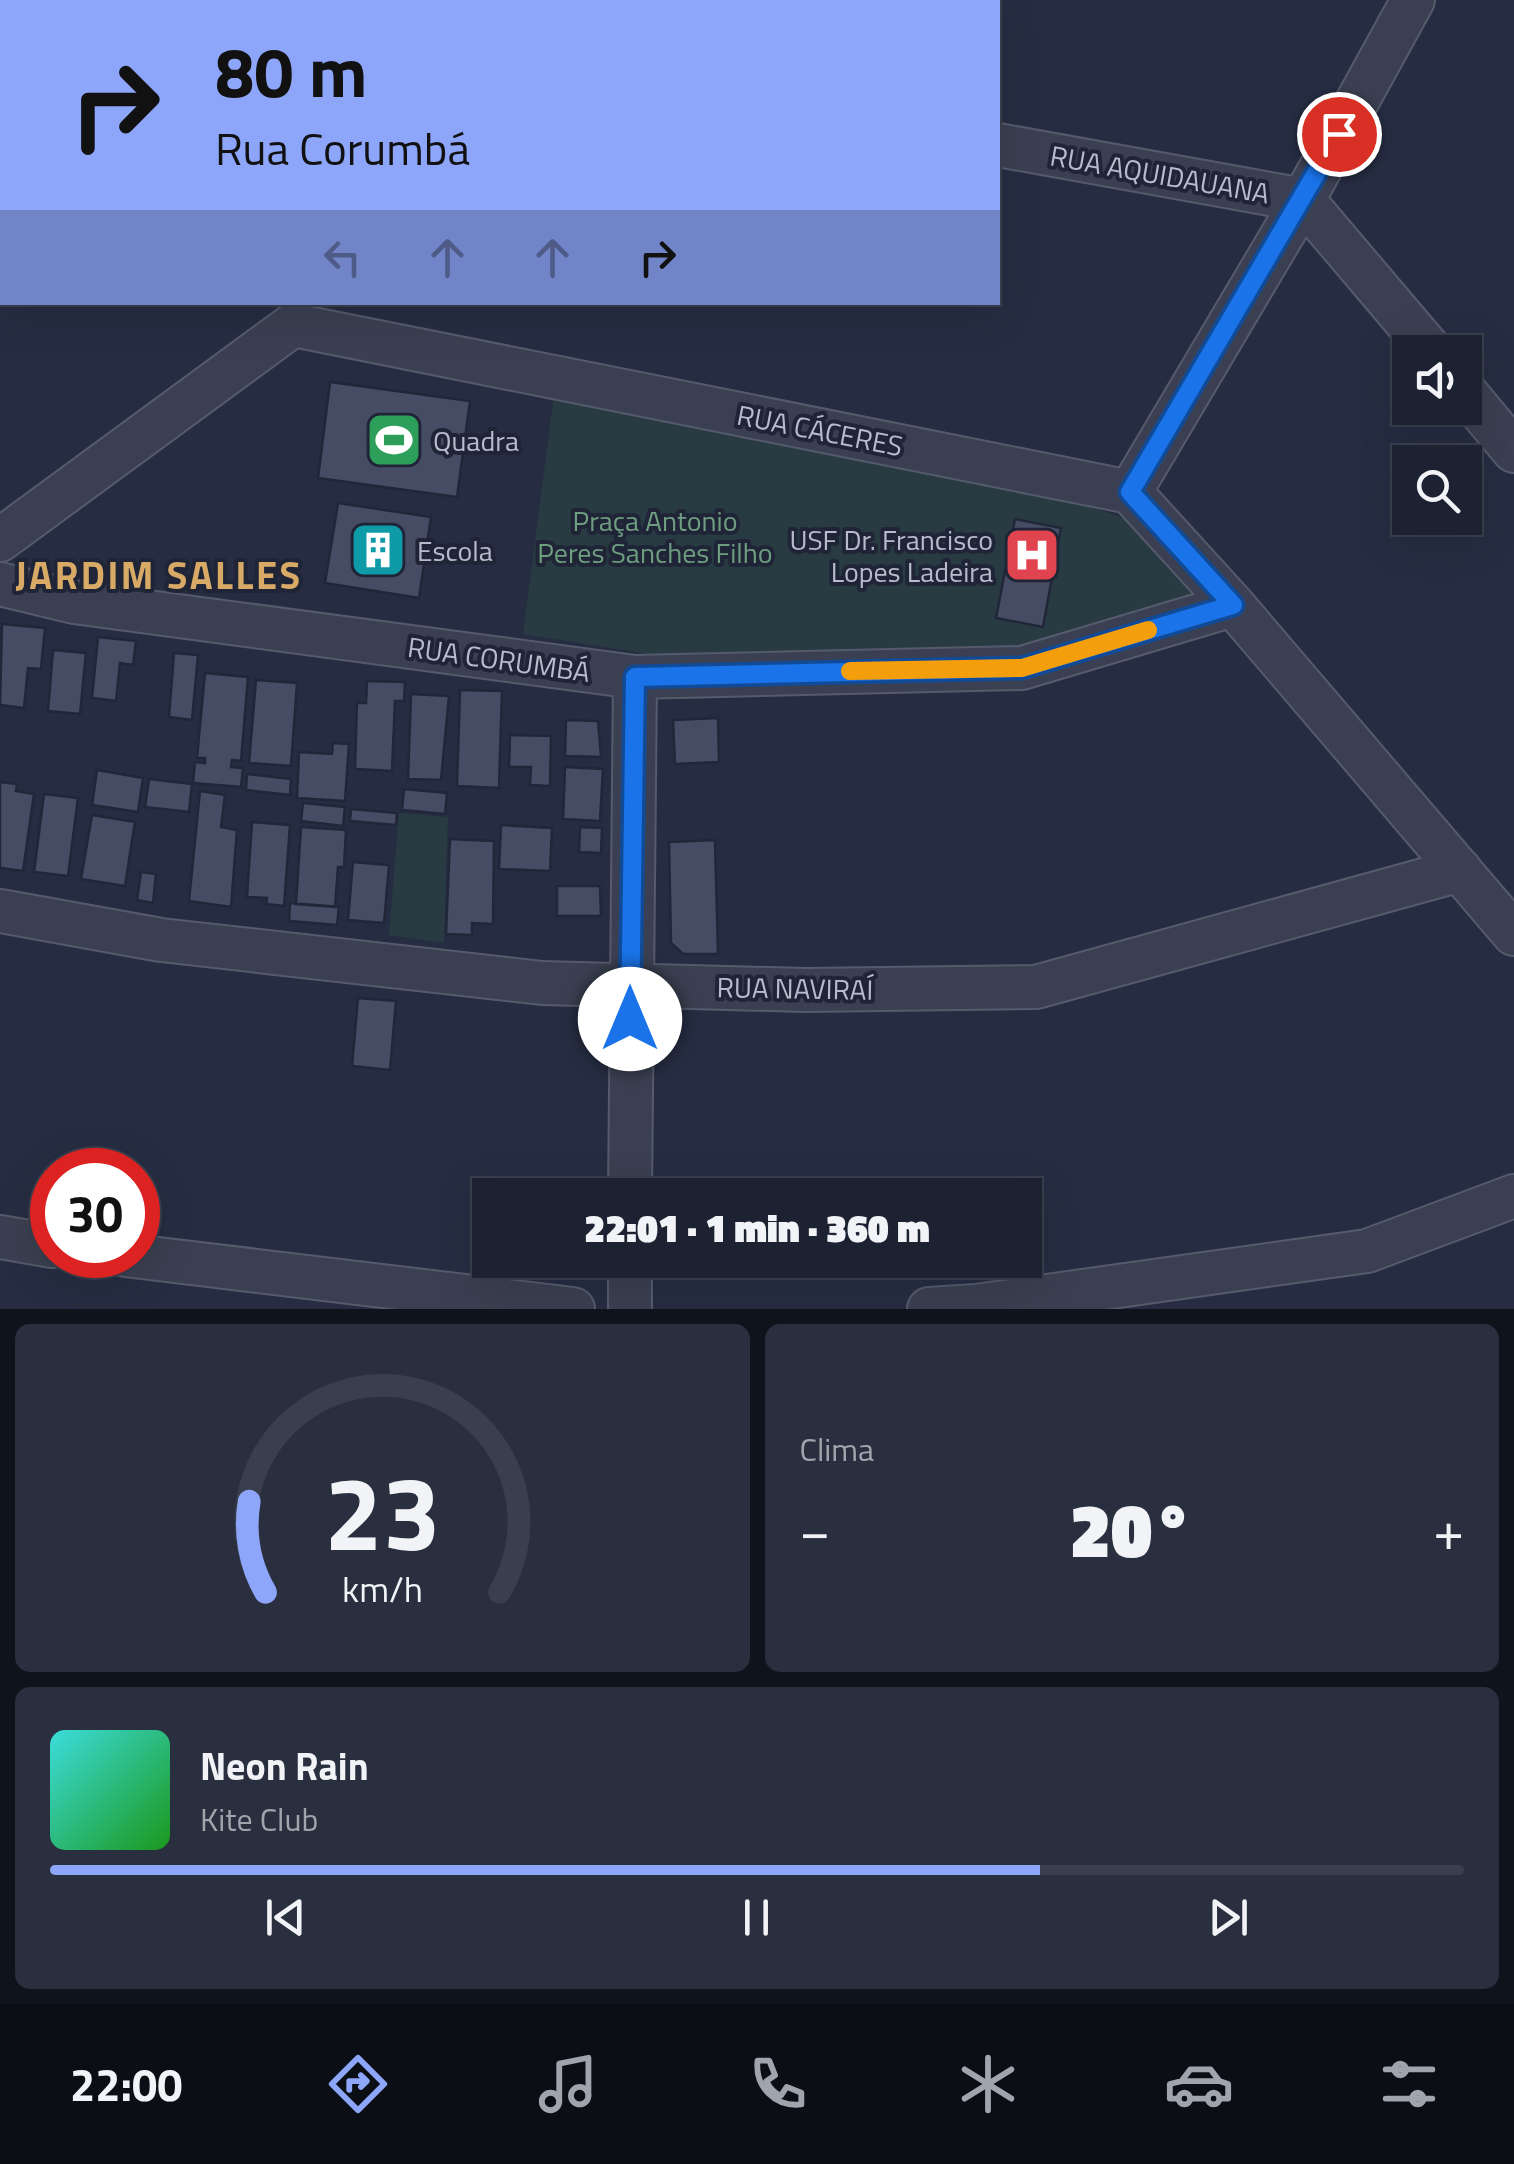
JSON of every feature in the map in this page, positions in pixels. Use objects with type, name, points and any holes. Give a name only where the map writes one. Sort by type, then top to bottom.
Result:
[{"type":"street","points":[[1411,1],[1303,200],[1130,492],[1233,605],[1514,934]]},
{"type":"street","name":"RUA AQUIDAUANA","points":[[1000,145],[1303,200],[1418,335]]},
{"type":"street","name":"RUA CÁCERES","points":[[0,540],[292,314],[1130,492]]},
{"type":"street","points":[[1482,412],[1514,450]]},
{"type":"street","name":"RUA CORUMBÁ","points":[[0,584],[74,602],[635,677],[1022,668],[1233,605]]},
{"type":"street","points":[[630,1178],[635,677]]},
{"type":"street","name":"RUA NAVIRAÍ","points":[[0,911],[180,942],[542,984],[805,990],[1036,987],[1460,870]]},
{"type":"street","points":[[929,1309],[976,1306],[1367,1250],[1514,1196]]},
{"type":"street","points":[[0,1238],[30,1243]]},
{"type":"street","points":[[160,1259],[573,1309]]},
{"type":"street","points":[[630,1278],[630,1309]]},
{"type":"green space","name":"Praça Antonio Peres Sanches Filho","points":[[554,395],[1079,503],[1124,518],[1194,595],[1054,643],[977,648],[680,659],[523,634]]},
{"type":"green space","points":[[399,813],[448,817],[444,943],[389,935]]},
{"type":"building","name":"Quadra","points":[[330,382],[470,401],[457,497],[318,478]]},
{"type":"building","name":"Escola","points":[[338,503],[431,517],[419,598],[325,583]]},
{"type":"building","name":"USF Dr. Francisco Lopes Ladeira","points":[[1015,519],[1061,528],[1043,627],[996,618]]},
{"type":"building","points":[[2,624],[45,628],[41,669],[28,668],[24,708],[0,705]]},
{"type":"building","points":[[98,637],[136,641],[133,665],[120,663],[116,701],[92,698]]},
{"type":"building","points":[[53,650],[86,653],[80,714],[48,711]]},
{"type":"building","points":[[174,653],[198,655],[192,720],[169,717]]},
{"type":"building","points":[[205,673],[248,677],[241,761],[232,760],[231,767],[243,768],[241,787],[193,783],[195,762],[205,763],[205,758],[197,758]]},
{"type":"building","points":[[256,680],[297,683],[291,766],[249,763]]},
{"type":"building","points":[[367,681],[405,682],[404,701],[395,701],[392,771],[355,769],[357,703],[366,703]]},
{"type":"building","points":[[460,690],[502,691],[499,788],[457,786]]},
{"type":"building","points":[[411,694],[449,696],[441,780],[408,779]]},
{"type":"building","points":[[718,718],[719,762],[675,764],[673,720]]},
{"type":"building","points":[[566,720],[598,721],[601,757],[565,756]]},
{"type":"building","points":[[510,735],[551,736],[550,786],[530,785],[531,767],[509,767]]},
{"type":"building","points":[[333,743],[349,744],[345,801],[297,798],[299,752],[332,754]]},
{"type":"building","points":[[565,767],[603,769],[600,821],[563,819]]},
{"type":"building","points":[[97,770],[143,778],[138,812],[92,805]]},
{"type":"building","points":[[247,774],[291,779],[290,795],[246,790]]},
{"type":"building","points":[[149,779],[192,784],[189,812],[145,807]]},
{"type":"building","points":[[0,782],[17,784],[16,791],[34,794],[23,871],[0,868]]},
{"type":"building","points":[[404,789],[447,793],[445,814],[402,810]]},
{"type":"building","points":[[200,791],[225,795],[221,827],[237,830],[231,907],[189,901]]},
{"type":"building","points":[[44,794],[78,798],[68,876],[34,872]]},
{"type":"building","points":[[303,803],[345,807],[343,826],[301,821]]},
{"type":"building","points":[[351,809],[397,813],[396,825],[350,821]]},
{"type":"building","points":[[92,815],[135,822],[125,886],[81,879]]},
{"type":"building","points":[[252,822],[290,825],[284,906],[266,904],[267,898],[247,897]]},
{"type":"building","points":[[501,825],[552,828],[550,871],[499,869]]},
{"type":"building","points":[[301,827],[346,830],[344,867],[338,867],[335,907],[296,904]]},
{"type":"building","points":[[580,827],[602,828],[601,853],[579,852]]},
{"type":"building","points":[[450,839],[494,841],[493,924],[472,923],[472,935],[446,934]]},
{"type":"building","points":[[715,840],[718,954],[683,954],[671,943],[669,842]]},
{"type":"building","points":[[353,862],[389,865],[384,923],[348,920]]},
{"type":"building","points":[[141,872],[156,874],[153,903],[137,900]]},
{"type":"building","points":[[557,886],[600,886],[601,916],[557,916]]},
{"type":"building","points":[[290,903],[339,907],[337,925],[289,921]]},
{"type":"building","points":[[358,998],[396,1001],[390,1070],[352,1066]]},
{"type":"slow traffic","points":[[850,671],[1022,668],[1148,630]]},
{"type":"place","name":"Quadra","points":[[394,440]]},
{"type":"place","name":"Escola","points":[[378,550]]},
{"type":"place","name":"USF Dr. Francisco Lopes Ladeira","points":[[1032,555]]},
{"type":"district","name":"JARDIM SALLES","points":[[159,575]]},
{"type":"route","points":[[630,1019],[635,677],[1022,668],[1233,605],[1130,492],[1339,134]]}]
